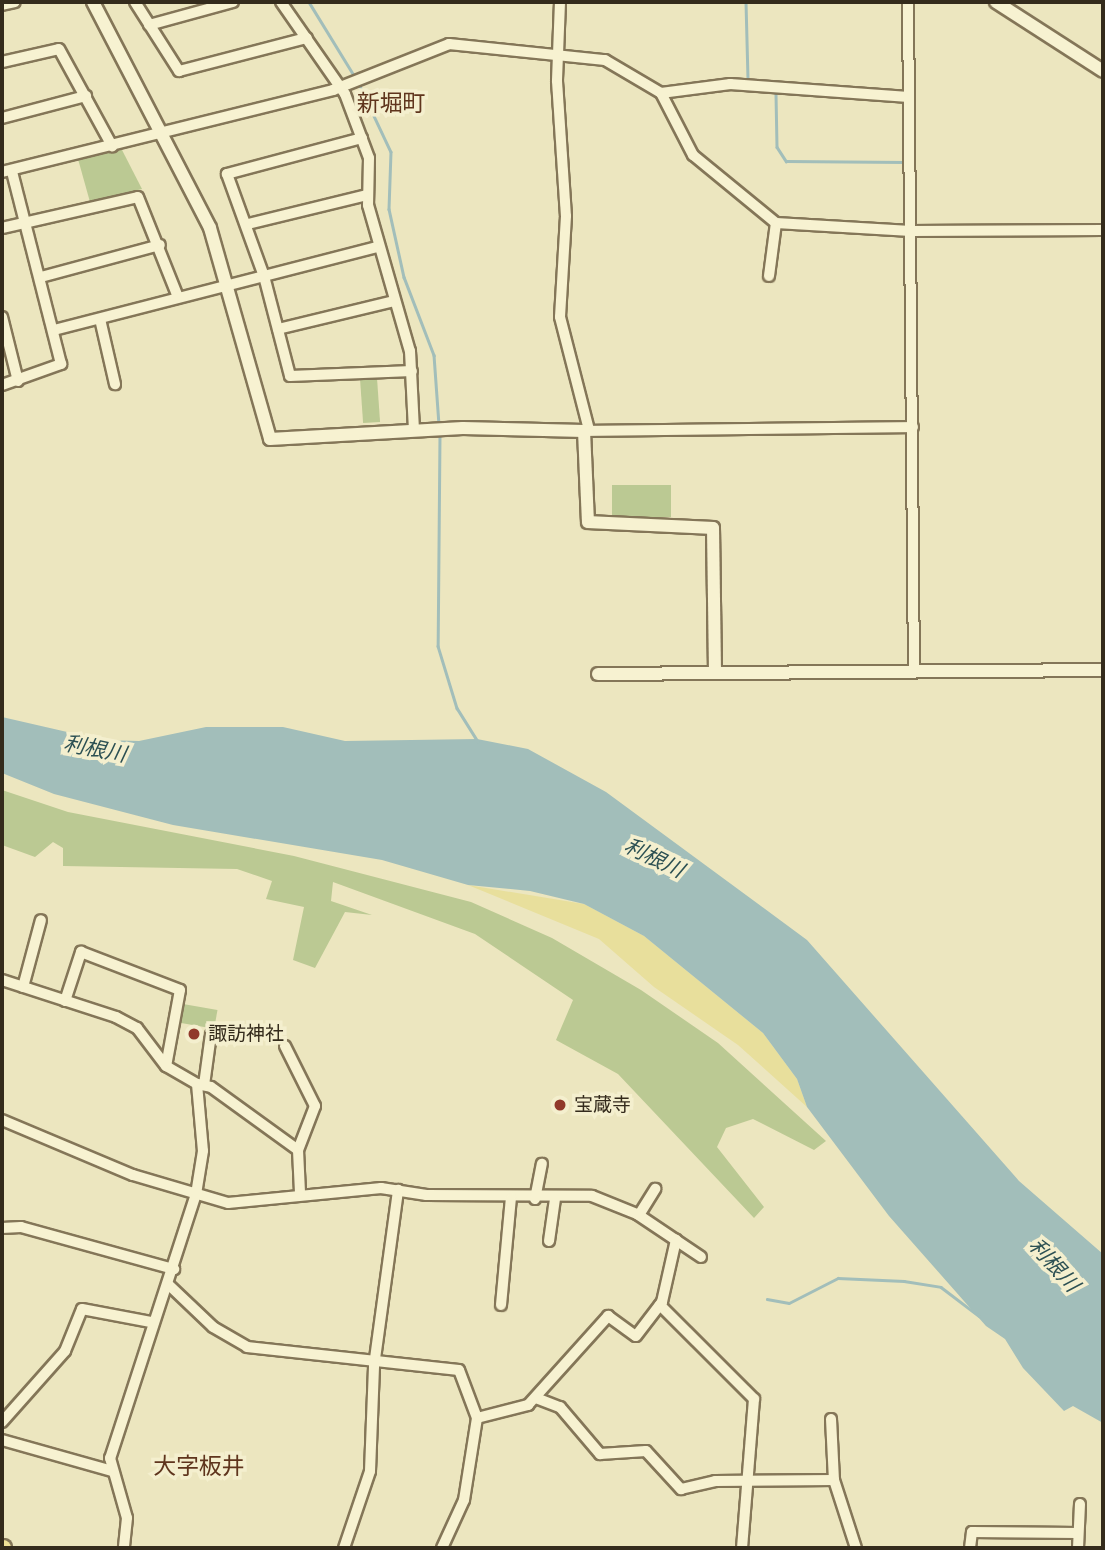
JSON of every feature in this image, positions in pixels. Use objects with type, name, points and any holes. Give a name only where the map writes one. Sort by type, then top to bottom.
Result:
[{"type":"street","points":[[2,5],[15,2]]},
{"type":"street","points":[[93,2],[166,133],[230,285],[270,439],[459,428],[586,431],[913,427]]},
{"type":"street","points":[[135,2],[179,71],[307,38]]},
{"type":"street","points":[[149,25],[233,2]]},
{"type":"street","points":[[281,2],[345,85],[369,158],[367,195],[378,247],[412,371],[420,429]]},
{"type":"street","points":[[560,2],[558,52],[566,216],[560,317],[586,431],[588,522],[713,528],[715,673]]},
{"type":"street","points":[[908,2],[914,671]]},
{"type":"street","points":[[996,2],[1103,71]]},
{"type":"street","points":[[2,385],[60,369],[54,330],[27,224],[7,172],[345,85],[444,45],[595,56],[661,93],[693,155],[776,223],[911,231],[1103,230]]},
{"type":"street","points":[[2,62],[57,48],[112,146]]},
{"type":"street","points":[[661,93],[730,84],[909,96]]},
{"type":"street","points":[[2,118],[86,96]]},
{"type":"street","points":[[362,138],[227,174],[248,224],[293,379],[412,371]]},
{"type":"street","points":[[248,224],[367,195]]},
{"type":"street","points":[[2,228],[135,196],[160,245],[178,298]]},
{"type":"street","points":[[769,276],[776,223]]},
{"type":"street","points":[[41,277],[160,245]]},
{"type":"street","points":[[54,330],[378,247]]},
{"type":"street","points":[[278,329],[394,301]]},
{"type":"street","points":[[2,317],[18,381]]},
{"type":"street","points":[[100,319],[115,384]]},
{"type":"street","points":[[598,674],[1103,670]]},
{"type":"street","points":[[23,987],[41,920]]},
{"type":"street","points":[[65,1001],[81,952],[180,990],[166,1066]]},
{"type":"street","points":[[2,981],[137,1028],[166,1066],[201,1085],[298,1150]]},
{"type":"street","points":[[124,1548],[127,1518],[112,1471],[113,1445],[150,1322],[170,1286],[196,1194],[203,1152],[201,1085],[211,1034]]},
{"type":"street","points":[[285,1046],[315,1106],[298,1150],[300,1193]]},
{"type":"street","points":[[2,1120],[196,1194],[245,1204],[300,1193],[398,1190],[535,1199],[592,1196],[639,1215],[701,1257]]},
{"type":"street","points":[[535,1199],[542,1164]]},
{"type":"street","points":[[639,1215],[655,1189]]},
{"type":"street","points":[[344,1548],[370,1471],[375,1358],[398,1190]]},
{"type":"street","points":[[501,1305],[511,1198]]},
{"type":"street","points":[[549,1241],[555,1199]]},
{"type":"street","points":[[2,1228],[21,1227],[174,1269]]},
{"type":"street","points":[[477,1418],[502,1417],[536,1398],[608,1316],[636,1336],[660,1305],[677,1240]]},
{"type":"street","points":[[170,1286],[213,1327],[247,1346],[375,1358],[459,1370],[477,1418],[464,1500],[442,1548]]},
{"type":"street","points":[[660,1305],[752,1393],[743,1548]]},
{"type":"street","points":[[2,1422],[65,1351],[82,1309],[150,1322]]},
{"type":"street","points":[[536,1398],[560,1407],[600,1454],[646,1451],[681,1489],[745,1480],[834,1480]]},
{"type":"street","points":[[831,1419],[834,1480],[856,1548]]},
{"type":"street","points":[[2,1440],[112,1471]]},
{"type":"street","points":[[1078,1548],[1080,1504]]},
{"type":"street","points":[[970,1548],[972,1532],[1077,1533]]},
{"type":"green space","points":[[121,148],[142,189],[90,202],[78,159]]},
{"type":"green space","points":[[377,378],[380,422],[363,423],[360,379]]},
{"type":"green space","points":[[612,485],[671,485],[671,517],[612,517]]},
{"type":"green space","points":[[2,790],[68,812],[294,856],[471,902],[552,938],[641,990],[718,1043],[826,1141],[814,1150],[753,1119],[726,1128],[717,1147],[764,1207],[754,1218],[618,1074],[556,1040],[573,1000],[475,934],[333,882],[331,901],[372,915],[345,912],[315,968],[293,960],[304,907],[266,899],[272,881],[237,869],[63,866],[63,848],[53,842],[35,857],[2,845]]},
{"type":"green space","points":[[183,1004],[217,1010],[214,1029],[180,1023]]},
{"type":"sand","points":[[468,885],[584,904],[644,936],[763,1033],[797,1079],[807,1107],[738,1045],[654,987],[599,939]]},
{"type":"water","name":"利根川","points":[[2,717],[102,740],[139,741],[206,727],[283,727],[345,741],[477,739],[528,749],[606,792],[807,940],[1019,1181],[1103,1254],[1103,1423],[1073,1406],[1064,1411],[1023,1368],[1005,1339],[986,1326],[889,1216],[807,1107],[797,1079],[763,1033],[644,936],[584,904],[530,891],[468,885],[382,860],[173,825],[54,794],[2,773]]},
{"type":"waterway","points":[[309,2],[355,77]]},
{"type":"waterway","points":[[746,2],[748,80],[757,81]]},
{"type":"waterway","points":[[358,82],[391,152],[389,209],[404,277],[434,355],[439,424]]},
{"type":"waterway","points":[[776,94],[777,147],[786,161],[905,162]]},
{"type":"waterway","points":[[981,226],[1103,225]]},
{"type":"waterway","points":[[440,435],[438,646],[457,708],[478,741]]},
{"type":"waterway","points":[[767,1299],[789,1303],[838,1278],[904,1281],[941,1287],[979,1316]]},
{"type":"place","name":"諏訪神社","points":[[194,1034]]},
{"type":"place","name":"宝蔵寺","points":[[560,1105]]},
{"type":"district","name":"新堀町","points":[[391,103]]},
{"type":"district","name":"大字板井","points":[[199,1466]]}]
